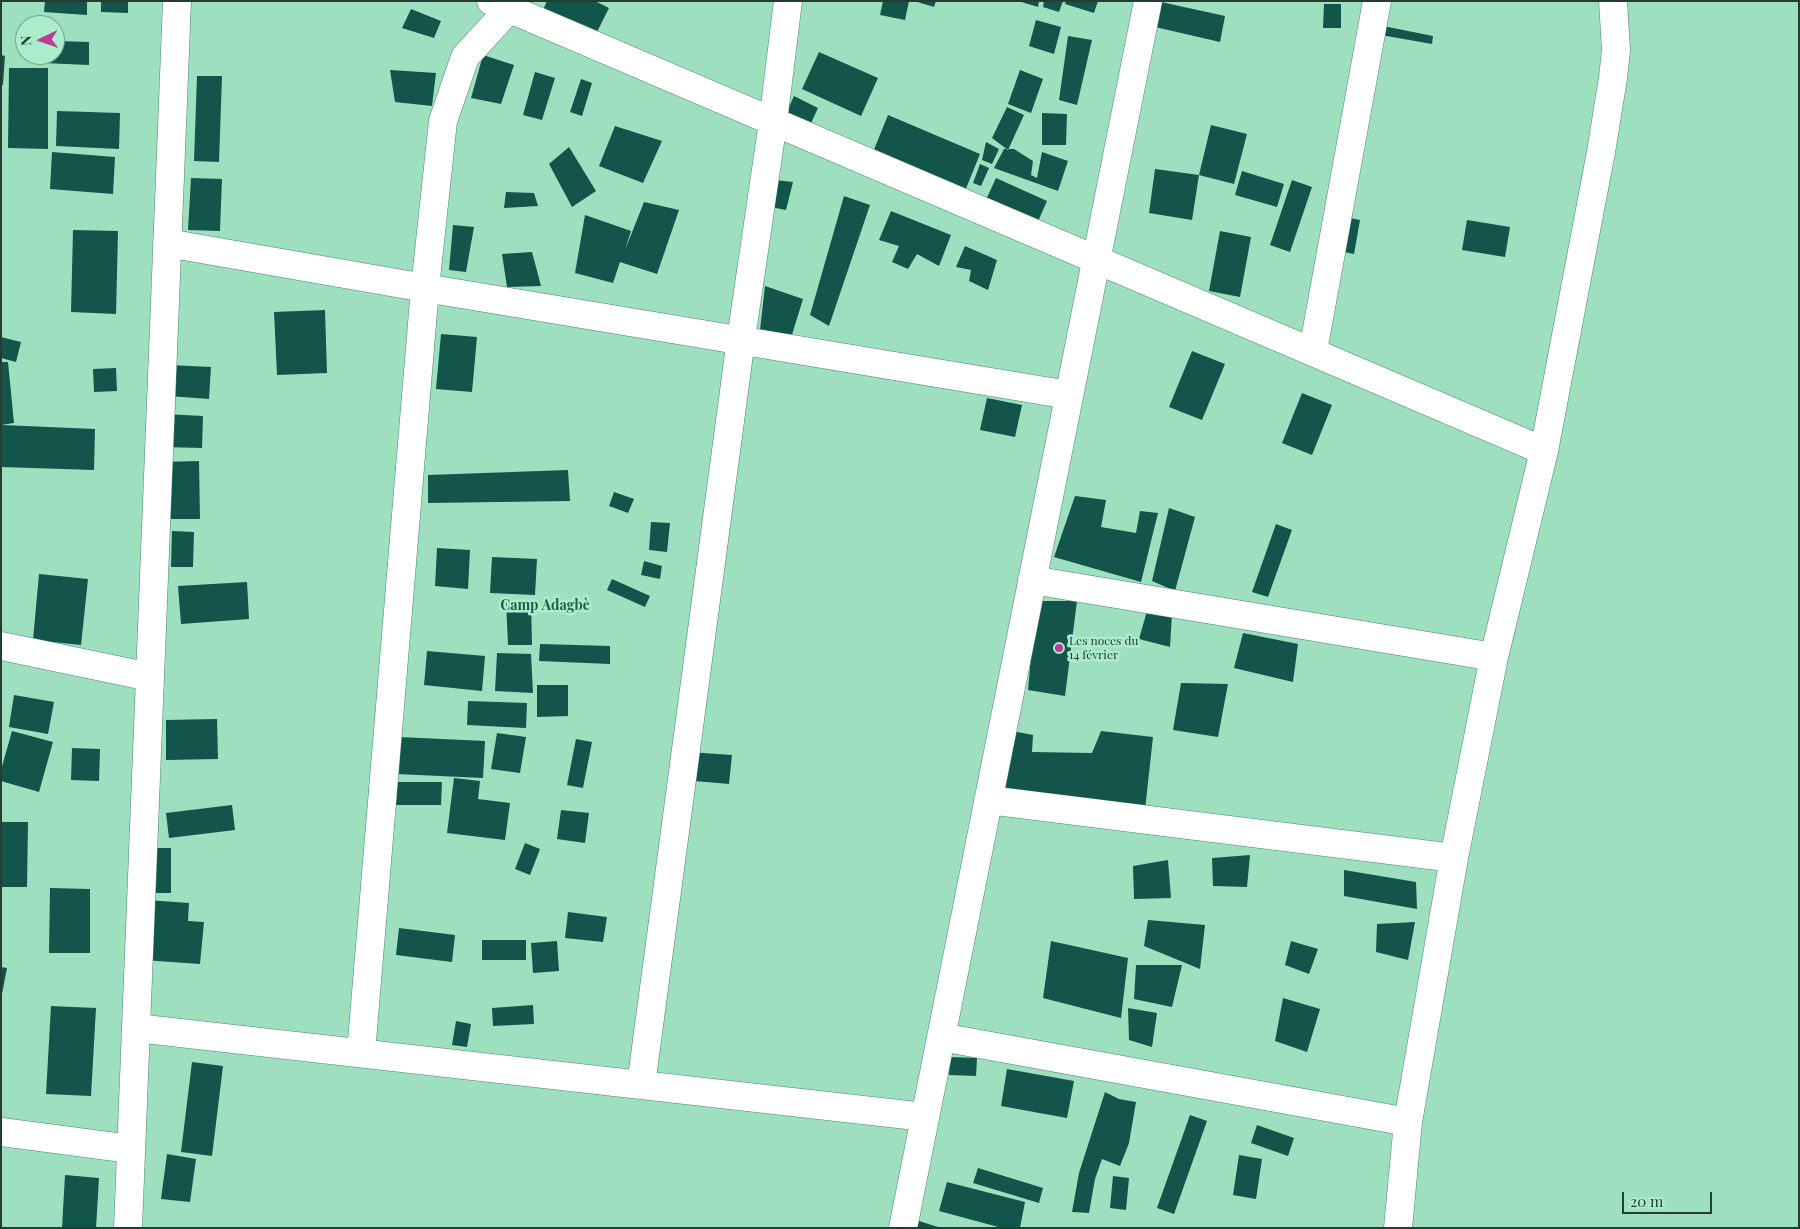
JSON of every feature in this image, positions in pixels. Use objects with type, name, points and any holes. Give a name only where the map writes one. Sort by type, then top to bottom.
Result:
[{"type":"street","points":[[128,1228],[177,1]]},
{"type":"street","points":[[641,1085],[788,1]]},
{"type":"street","points":[[903,1228],[1148,1]]},
{"type":"street","points":[[1313,351],[1376,1]]},
{"type":"street","points":[[1398,1228],[1408,1122],[1454,858],[1494,657],[1544,450],[1609,109],[1616,50],[1613,1]]},
{"type":"street","points":[[361,1054],[425,288],[443,121],[465,57],[503,4],[773,122],[1544,450]]},
{"type":"street","points":[[167,243],[425,288],[1069,395]]},
{"type":"street","points":[[1032,580],[1494,657]]},
{"type":"street","points":[[1,646],[150,677]]},
{"type":"street","points":[[988,800],[1454,858]]},
{"type":"street","points":[[136,1028],[925,1117]]},
{"type":"street","points":[[941,1037],[1408,1122]]},
{"type":"street","points":[[1,1132],[132,1149]]},
{"type":"building","points":[[45,1],[87,1],[87,15],[44,12]]},
{"type":"building","points":[[101,1],[128,1],[128,13],[101,12]]},
{"type":"building","points":[[547,1],[595,1],[609,8],[595,36],[543,10]]},
{"type":"building","points":[[883,1],[909,1],[905,20],[880,15]]},
{"type":"building","points":[[914,1],[936,1],[934,7]]},
{"type":"building","points":[[1018,1],[1039,1],[1038,7]]},
{"type":"building","points":[[1044,1],[1063,1],[1059,12],[1043,7]]},
{"type":"building","points":[[1066,1],[1098,1],[1094,13],[1065,4]]},
{"type":"building","points":[[1161,2],[1225,16],[1220,42],[1155,27]]},
{"type":"building","points":[[1324,4],[1341,4],[1341,28],[1323,28]]},
{"type":"building","points":[[411,9],[441,21],[434,38],[402,28]]},
{"type":"building","points":[[1036,20],[1061,27],[1054,54],[1029,46]]},
{"type":"building","points":[[1383,26],[1433,36],[1432,44],[1381,35]]},
{"type":"building","points":[[1068,36],[1092,40],[1077,105],[1059,100]]},
{"type":"building","points":[[65,41],[89,42],[89,65],[65,64]]},
{"type":"building","points":[[819,52],[878,78],[861,116],[802,89]]},
{"type":"building","points":[[1,55],[5,56],[3,85],[1,85]]},
{"type":"building","points":[[483,55],[514,65],[501,104],[471,98]]},
{"type":"building","points":[[9,68],[48,68],[48,149],[8,148]]},
{"type":"building","points":[[390,70],[436,73],[432,106],[395,102]]},
{"type":"building","points":[[1020,70],[1043,79],[1031,113],[1008,104]]},
{"type":"building","points":[[535,72],[555,78],[542,120],[523,115]]},
{"type":"building","points":[[197,76],[222,76],[219,162],[194,161]]},
{"type":"building","points":[[581,79],[592,83],[582,116],[570,112]]},
{"type":"building","points":[[794,96],[818,108],[807,132],[783,120]]},
{"type":"building","points":[[1007,107],[1024,115],[1008,150],[992,138]]},
{"type":"building","points":[[57,111],[120,113],[119,149],[56,146]]},
{"type":"building","points":[[1042,113],[1067,114],[1066,145],[1042,145]]},
{"type":"building","points":[[888,115],[980,154],[965,191],[873,152]]},
{"type":"building","points":[[1211,125],[1247,134],[1234,184],[1199,175]]},
{"type":"building","points":[[615,126],[662,141],[643,183],[599,166]]},
{"type":"building","points":[[986,142],[999,149],[992,164],[982,160]]},
{"type":"building","points":[[569,147],[596,191],[572,207],[549,164]]},
{"type":"building","points":[[1004,149],[1014,149],[1033,161],[1031,175],[1037,178],[1042,152],[1068,161],[1058,191],[994,168]]},
{"type":"building","points":[[52,152],[115,157],[113,194],[50,189]]},
{"type":"building","points":[[980,164],[989,168],[981,186],[973,183]]},
{"type":"building","points":[[1155,169],[1199,175],[1192,220],[1149,213]]},
{"type":"building","points":[[1242,171],[1284,184],[1277,207],[1235,195]]},
{"type":"building","points":[[191,178],[222,179],[220,231],[188,230]]},
{"type":"building","points":[[996,178],[1047,201],[1036,226],[985,202]]},
{"type":"building","points":[[775,180],[793,182],[786,210],[771,207]]},
{"type":"building","points":[[1292,180],[1312,187],[1290,252],[1270,245]]},
{"type":"building","points":[[506,192],[534,193],[538,206],[504,208]]},
{"type":"building","points":[[844,196],[870,205],[829,326],[810,315]]},
{"type":"building","points":[[644,202],[679,210],[657,274],[620,262],[613,283],[575,273],[585,215],[631,231],[625,250]]},
{"type":"building","points":[[891,211],[951,235],[939,266],[917,254],[908,269],[892,262],[899,246],[879,240]]},
{"type":"building","points":[[1340,216],[1360,220],[1354,254],[1334,250]]},
{"type":"building","points":[[1467,220],[1510,227],[1505,257],[1462,250]]},
{"type":"building","points":[[453,225],[474,227],[466,272],[449,270]]},
{"type":"building","points":[[73,230],[118,231],[116,314],[71,312]]},
{"type":"building","points":[[1220,231],[1251,237],[1240,297],[1209,291]]},
{"type":"building","points":[[965,246],[997,260],[988,290],[969,281],[971,270],[956,267]]},
{"type":"building","points":[[532,252],[541,286],[507,287],[502,254]]},
{"type":"building","points":[[765,286],[803,299],[791,338],[760,330]]},
{"type":"building","points":[[325,310],[327,373],[277,375],[274,312]]},
{"type":"building","points":[[441,334],[477,337],[472,392],[436,389]]},
{"type":"building","points":[[1,337],[21,342],[16,362],[1,358]]},
{"type":"building","points":[[1192,351],[1225,364],[1202,420],[1169,407]]},
{"type":"building","points":[[1,362],[8,362],[14,423],[1,425]]},
{"type":"building","points":[[170,365],[211,367],[209,399],[168,396]]},
{"type":"building","points":[[116,368],[117,391],[94,392],[93,369]]},
{"type":"building","points":[[1302,393],[1332,405],[1312,455],[1282,443]]},
{"type":"building","points":[[987,398],[1022,405],[1015,437],[980,430]]},
{"type":"building","points":[[164,414],[203,416],[202,448],[162,447]]},
{"type":"building","points":[[2,425],[95,429],[94,470],[1,467]]},
{"type":"building","points":[[199,461],[200,519],[167,519],[160,462]]},
{"type":"building","points":[[568,470],[570,501],[428,503],[428,475]]},
{"type":"building","points":[[614,492],[634,499],[628,513],[609,506]]},
{"type":"building","points":[[1075,496],[1106,500],[1101,527],[1136,533],[1140,511],[1158,513],[1141,582],[1054,557]]},
{"type":"building","points":[[1169,508],[1195,517],[1175,591],[1152,581]]},
{"type":"building","points":[[651,522],[670,523],[667,552],[649,550]]},
{"type":"building","points":[[1276,524],[1292,530],[1268,597],[1252,592]]},
{"type":"building","points":[[172,531],[194,532],[193,567],[171,567]]},
{"type":"building","points":[[437,548],[470,550],[468,589],[435,586]]},
{"type":"building","points":[[492,557],[537,559],[535,595],[490,593]]},
{"type":"building","points":[[644,561],[662,566],[660,579],[641,575]]},
{"type":"building","points":[[39,574],[88,579],[81,645],[33,640]]},
{"type":"building","points":[[612,579],[650,596],[645,607],[607,590]]},
{"type":"building","points":[[247,582],[249,619],[181,624],[178,586]]},
{"type":"building","points":[[506,601],[531,601],[532,645],[508,645]]},
{"type":"building","points":[[1036,601],[1077,601],[1065,696],[1028,690]]},
{"type":"building","points":[[1147,611],[1172,614],[1170,647],[1139,639]]},
{"type":"building","points":[[1243,633],[1298,644],[1293,682],[1234,668]]},
{"type":"building","points":[[540,644],[610,646],[610,664],[539,661]]},
{"type":"building","points":[[427,651],[485,656],[482,691],[424,685]]},
{"type":"building","points":[[497,653],[531,654],[533,693],[495,691]]},
{"type":"building","points":[[1181,683],[1228,684],[1218,737],[1173,730]]},
{"type":"building","points":[[537,685],[568,685],[568,716],[537,717]]},
{"type":"building","points":[[14,695],[54,702],[48,734],[9,727]]},
{"type":"building","points":[[468,701],[527,703],[526,728],[467,725]]},
{"type":"building","points":[[217,719],[218,759],[166,760],[166,720]]},
{"type":"building","points":[[1007,730],[1033,735],[1032,752],[1092,753],[1101,731],[1153,737],[1144,819],[994,793]]},
{"type":"building","points":[[12,731],[53,742],[39,792],[1,781],[1,770]]},
{"type":"building","points":[[497,733],[526,737],[520,773],[491,769]]},
{"type":"building","points":[[399,737],[485,741],[483,778],[397,774]]},
{"type":"building","points":[[576,739],[592,742],[583,788],[567,785]]},
{"type":"building","points":[[72,748],[100,749],[99,781],[71,780]]},
{"type":"building","points":[[674,751],[732,755],[729,784],[671,779]]},
{"type":"building","points":[[454,778],[480,781],[478,799],[510,803],[505,840],[447,833]]},
{"type":"building","points":[[396,782],[442,782],[441,805],[396,805]]},
{"type":"building","points":[[232,805],[235,830],[169,838],[166,813]]},
{"type":"building","points":[[561,810],[589,813],[585,843],[557,839]]},
{"type":"building","points":[[1,822],[28,822],[27,887],[1,887]]},
{"type":"building","points":[[525,843],[540,849],[530,875],[515,869]]},
{"type":"building","points":[[140,848],[171,848],[171,893],[139,893]]},
{"type":"building","points":[[1250,855],[1247,887],[1213,886],[1212,858]]},
{"type":"building","points":[[1168,860],[1171,898],[1134,899],[1133,866]]},
{"type":"building","points":[[1344,870],[1416,882],[1417,909],[1344,896]]},
{"type":"building","points":[[50,888],[90,889],[90,953],[49,953]]},
{"type":"building","points":[[147,900],[189,903],[188,921],[204,922],[200,964],[143,960]]},
{"type":"building","points":[[568,912],[607,917],[603,942],[565,938]]},
{"type":"building","points":[[1148,920],[1205,925],[1200,969],[1144,946]]},
{"type":"building","points":[[1415,922],[1408,960],[1376,952],[1377,924]]},
{"type":"building","points":[[399,928],[455,935],[452,962],[396,955]]},
{"type":"building","points":[[482,940],[526,940],[526,960],[482,960]]},
{"type":"building","points":[[557,941],[559,971],[533,973],[531,943]]},
{"type":"building","points":[[1051,941],[1128,958],[1121,1018],[1043,998]]},
{"type":"building","points":[[1291,941],[1318,949],[1309,974],[1285,965]]},
{"type":"building","points":[[1136,965],[1182,965],[1172,1007],[1134,999]]},
{"type":"building","points":[[1,967],[7,968],[2,994],[1,994]]},
{"type":"building","points":[[1283,998],[1320,1009],[1307,1052],[1275,1041]]},
{"type":"building","points":[[533,1005],[534,1024],[493,1026],[492,1008]]},
{"type":"building","points":[[51,1006],[96,1008],[91,1096],[46,1094]]},
{"type":"building","points":[[1128,1008],[1157,1013],[1152,1047],[1129,1040]]},
{"type":"building","points":[[456,1021],[471,1024],[467,1047],[452,1045]]},
{"type":"building","points":[[950,1057],[977,1058],[976,1076],[949,1075]]},
{"type":"building","points":[[192,1062],[223,1066],[212,1156],[181,1152]]},
{"type":"building","points":[[1007,1069],[1074,1081],[1067,1118],[1001,1106]]},
{"type":"building","points":[[1105,1092],[1119,1099],[1136,1102],[1129,1143],[1120,1166],[1102,1159],[1095,1179],[1089,1213],[1072,1212],[1079,1173]]},
{"type":"building","points":[[1190,1115],[1207,1121],[1174,1214],[1157,1208]]},
{"type":"building","points":[[1257,1125],[1294,1138],[1288,1156],[1251,1143]]},
{"type":"building","points":[[167,1154],[196,1159],[190,1202],[161,1199]]},
{"type":"building","points":[[1239,1155],[1262,1159],[1256,1199],[1233,1195]]},
{"type":"building","points":[[978,1168],[1043,1188],[1039,1203],[973,1183]]},
{"type":"building","points":[[65,1175],[99,1178],[96,1228],[62,1228]]},
{"type":"building","points":[[1113,1176],[1129,1178],[1126,1210],[1110,1208]]},
{"type":"building","points":[[947,1182],[1025,1202],[1020,1228],[1002,1228],[939,1211]]},
{"type":"building","points":[[919,1221],[938,1227],[938,1228],[916,1228]]},
{"type":"place","name":"Les noces du 14 février","points":[[1059,648]]},
{"type":"district","name":"Camp Adagbè","points":[[545,606]]}]
